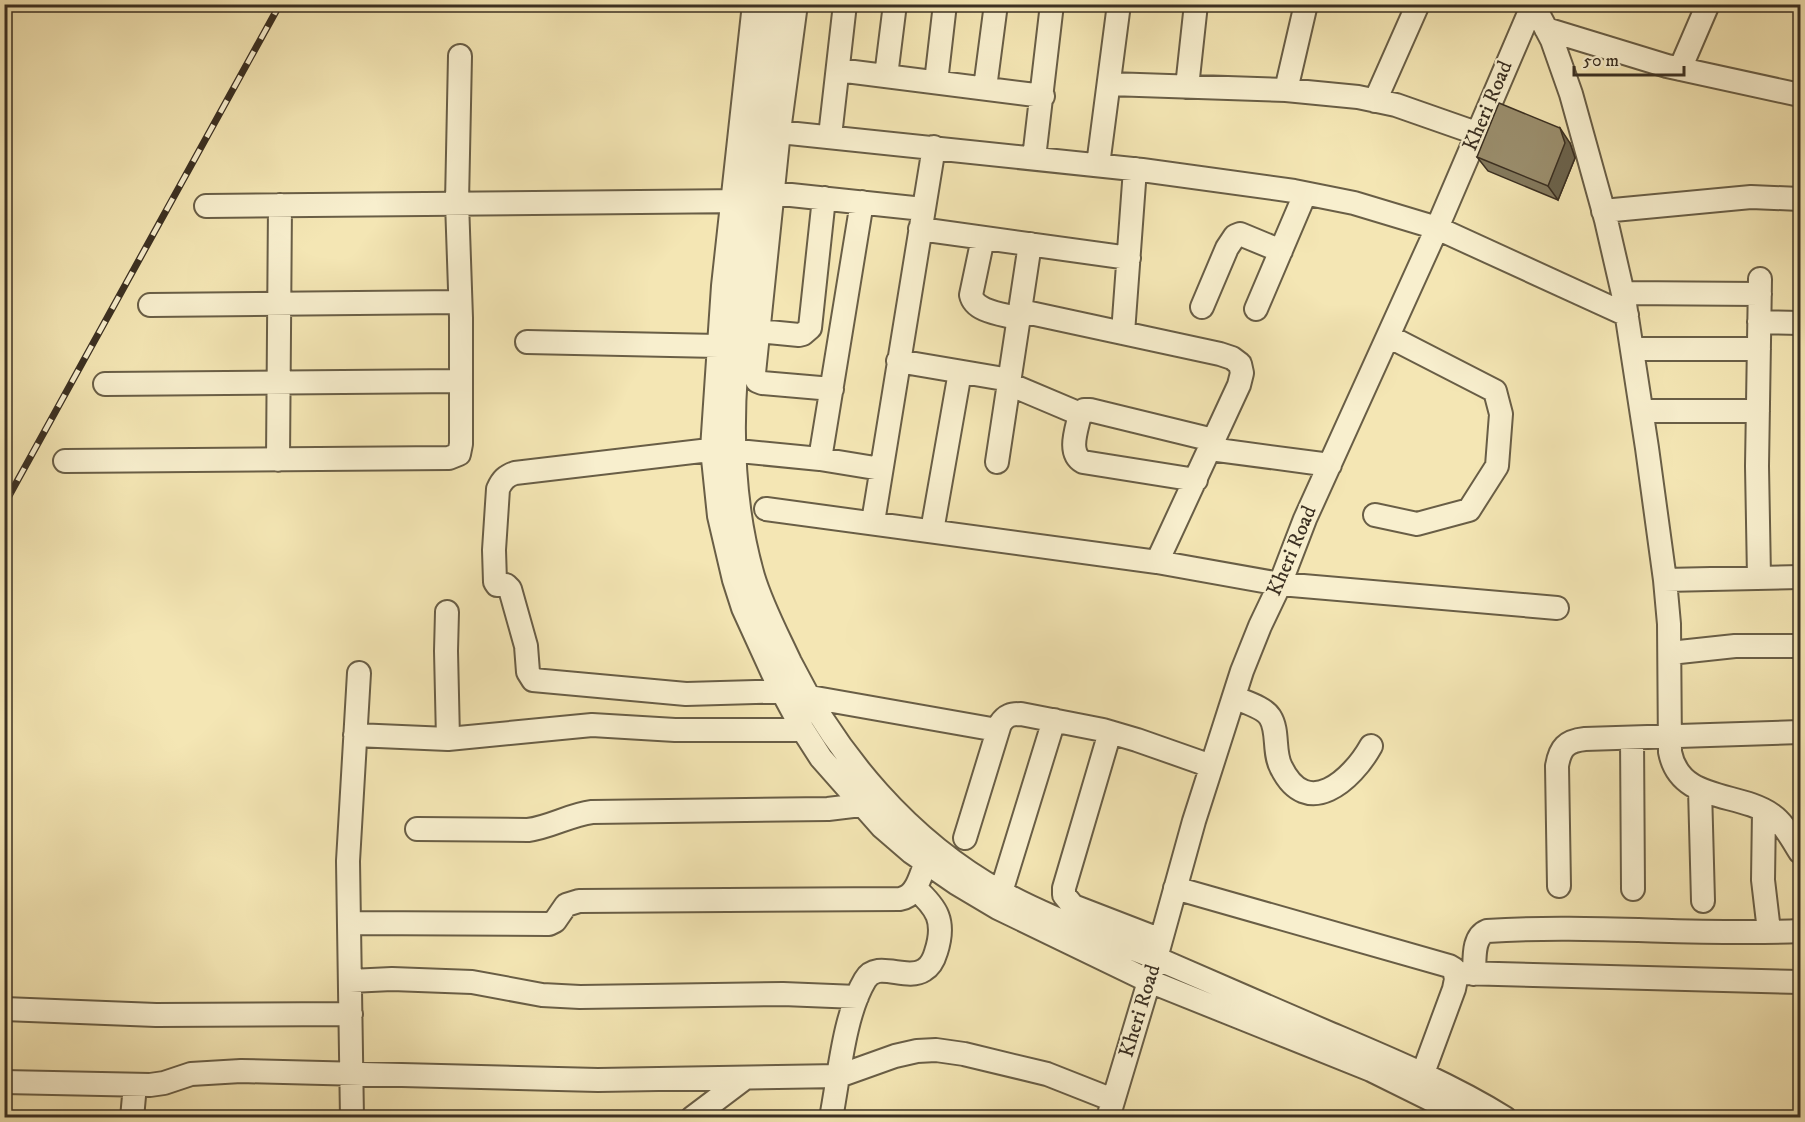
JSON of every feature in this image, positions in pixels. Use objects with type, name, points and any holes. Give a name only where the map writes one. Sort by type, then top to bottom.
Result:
[{"type":"street","points":[[723,449],[736,372],[748,199],[754,4]]},
{"type":"street","points":[[770,130],[775,4]]},
{"type":"street","points":[[796,4],[770,130],[748,199],[718,346],[723,449],[753,576],[780,642],[797,692],[802,730],[821,758],[882,827],[926,862],[998,908],[1154,964],[1423,1073],[1505,1118]]},
{"type":"street","points":[[830,136],[846,4]]},
{"type":"street","points":[[886,76],[895,4]]},
{"type":"street","points":[[936,82],[945,4]]},
{"type":"street","points":[[985,88],[996,4]]},
{"type":"street","points":[[1034,158],[1052,4]]},
{"type":"street","points":[[1098,165],[1119,4]]},
{"type":"street","points":[[1187,87],[1196,4]]},
{"type":"street","points":[[1286,90],[1306,4]]},
{"type":"street","points":[[1375,101],[1418,4]]},
{"type":"street","points":[[1533,4],[1546,29],[1571,94],[1623,293],[1665,580],[1670,653],[1672,764],[1681,777],[1692,786],[1764,811],[1782,825],[1800,852]]},
{"type":"street","name":"Kheri Road","points":[[1111,1109],[1211,766],[1260,626],[1280,584],[1329,465],[1437,228],[1533,4]]},
{"type":"street","points":[[1680,69],[1708,4]]},
{"type":"street","points":[[1546,29],[1680,69],[1800,95]]},
{"type":"street","points":[[65,461],[454,457],[459,454],[461,381],[456,202],[460,56]]},
{"type":"street","points":[[838,70],[1042,96]]},
{"type":"street","points":[[1110,84],[1286,90],[1358,97],[1396,105],[1476,133]]},
{"type":"street","points":[[770,130],[1135,169],[1354,203],[1437,228],[1627,315]]},
{"type":"street","points":[[873,522],[934,147]]},
{"type":"street","points":[[1123,333],[1135,169]]},
{"type":"street","points":[[1256,309],[1305,194]]},
{"type":"street","points":[[1603,211],[1751,197],[1800,199]]},
{"type":"street","points":[[758,331],[799,335],[808,332],[810,328],[824,198]]},
{"type":"street","points":[[206,206],[824,198],[862,202],[983,238],[1129,258]]},
{"type":"street","points":[[748,199],[758,331],[754,373],[757,381],[832,389]]},
{"type":"street","points":[[820,459],[862,202]]},
{"type":"street","points":[[278,460],[280,205]]},
{"type":"street","points":[[1202,307],[1227,248],[1235,236],[1240,234],[1281,251]]},
{"type":"street","points":[[983,238],[971,295],[973,301],[980,307],[1123,333],[1220,354],[1240,364],[1242,373],[1239,385],[1157,562]]},
{"type":"street","points":[[997,462],[1030,244]]},
{"type":"street","points":[[1623,293],[1719,292],[1760,287],[1757,466],[1759,577]]},
{"type":"street","points":[[150,305],[460,302]]},
{"type":"street","points":[[1759,322],[1800,323]]},
{"type":"street","points":[[1375,515],[1417,524],[1469,510],[1497,466],[1501,414],[1495,391],[1388,336]]},
{"type":"street","points":[[527,342],[718,346]]},
{"type":"street","points":[[1632,349],[1759,349]]},
{"type":"street","points":[[898,362],[1009,382],[1080,414]]},
{"type":"street","points":[[932,531],[960,372]]},
{"type":"street","points":[[105,384],[461,381]]},
{"type":"street","points":[[1196,480],[1083,462],[1078,459],[1074,449],[1080,414],[1084,410],[1090,410],[1212,444],[1329,465]]},
{"type":"street","points":[[1642,411],[1758,411]]},
{"type":"street","points":[[881,469],[820,459],[723,449],[507,475],[501,482],[497,496],[495,582],[496,585],[506,585],[510,589],[526,646],[528,672],[533,680],[686,694],[797,692],[997,730]]},
{"type":"street","points":[[766,509],[1157,562],[1280,584],[1557,608]]},
{"type":"street","points":[[1665,580],[1800,577]]},
{"type":"street","points":[[447,612],[448,739]]},
{"type":"street","points":[[1670,653],[1735,646],[1800,646]]},
{"type":"street","points":[[352,1118],[348,861],[359,673]]},
{"type":"street","points":[[797,692],[853,764],[900,816],[950,857],[1001,892],[1371,1070],[1443,1111],[1468,1118]]},
{"type":"street","points":[[1234,698],[1270,715],[1277,758],[1281,768],[1292,782],[1306,792],[1321,793],[1338,785],[1359,765],[1371,746]]},
{"type":"street","points":[[965,838],[997,730],[1005,717],[1012,714],[1110,732],[1211,766]]},
{"type":"street","points":[[1001,892],[1054,720]]},
{"type":"street","points":[[355,735],[448,739],[592,725],[675,730],[802,730]]},
{"type":"street","points":[[1110,732],[1064,888],[1064,895],[1067,901],[1154,964]]},
{"type":"street","points":[[1559,886],[1557,786],[1560,753],[1565,745],[1574,740],[1800,732]]},
{"type":"street","points":[[1632,738],[1633,890]]},
{"type":"street","points":[[1700,789],[1703,901]]},
{"type":"street","points":[[417,829],[528,830],[544,828],[567,818],[592,812],[828,809],[861,805]]},
{"type":"street","points":[[1764,811],[1763,880],[1769,931]]},
{"type":"street","points":[[349,922],[549,924],[555,921],[566,905],[579,901],[900,898],[910,896],[926,862]]},
{"type":"street","points":[[831,1118],[847,1032],[857,997],[870,973],[877,970],[913,974],[924,971],[931,963],[939,941],[941,927],[932,903],[915,888]]},
{"type":"street","points":[[1175,888],[1449,966],[1465,974],[1800,982]]},
{"type":"street","points":[[1423,1073],[1454,989],[1465,974],[1480,934],[1487,931],[1800,931]]},
{"type":"street","points":[[350,981],[392,979],[471,982],[542,995],[569,997],[783,994],[857,997]]},
{"type":"street","points":[[4,1009],[156,1015],[351,1014]]},
{"type":"street","points":[[4,1082],[135,1085],[164,1083],[191,1074],[207,1072],[598,1080],[839,1076],[895,1056],[936,1050],[964,1054],[1047,1074],[1111,1109]]},
{"type":"street","points":[[692,1118],[745,1078]]},
{"type":"street","points":[[132,1118],[135,1085]]},
{"type":"building","points":[[1499,103],[1560,128],[1565,143],[1548,186],[1477,157]]},
{"type":"railway","points":[[4,505],[280,4]]}]
